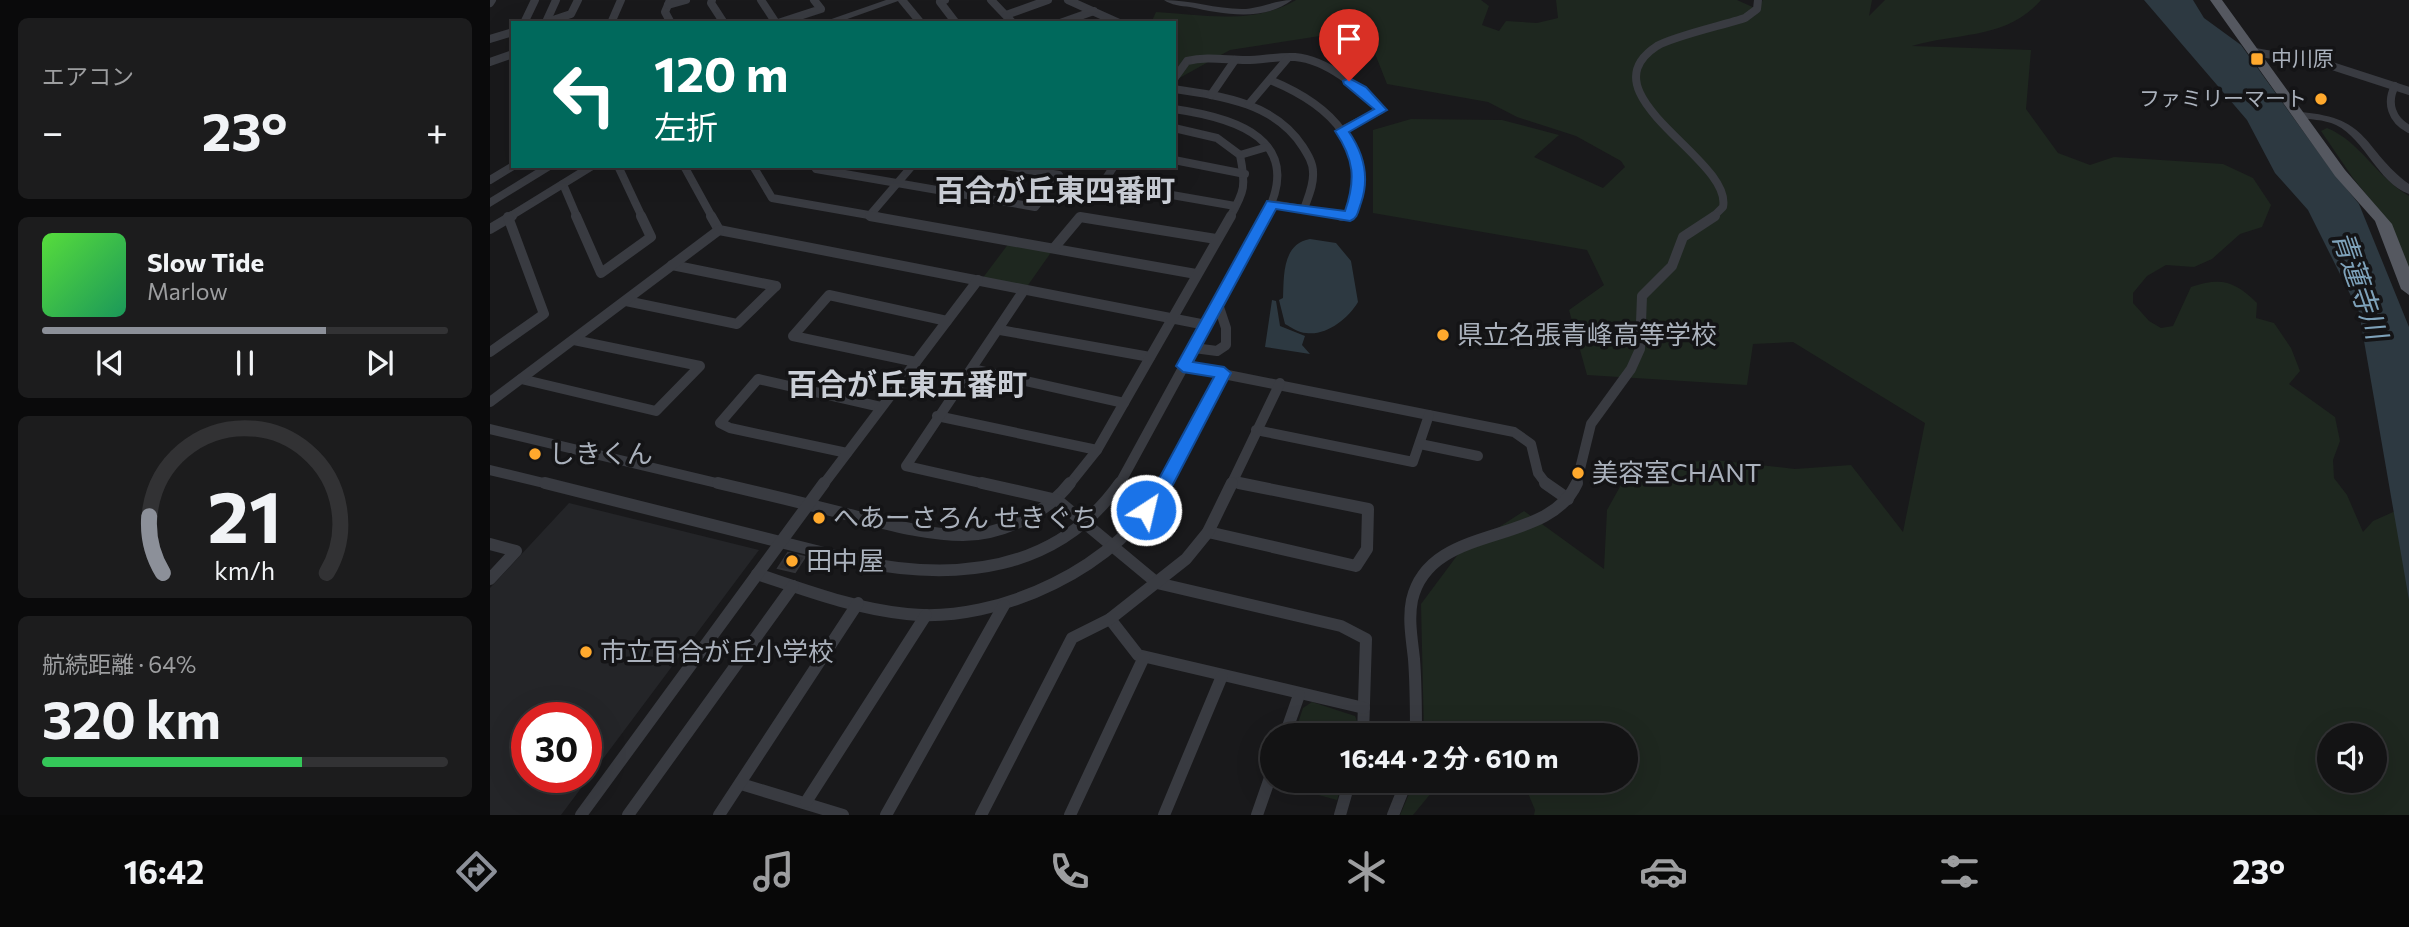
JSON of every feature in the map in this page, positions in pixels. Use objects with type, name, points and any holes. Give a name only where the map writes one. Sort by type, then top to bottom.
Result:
[{"type":"main road","points":[[2216,0],[2340,173],[2380,217],[2406,267],[2409,289]]},
{"type":"street","points":[[525,21],[535,0]]},
{"type":"street","points":[[546,21],[556,0]]},
{"type":"street","points":[[548,21],[571,14],[578,0]]},
{"type":"street","points":[[612,21],[621,0]]},
{"type":"street","points":[[670,21],[664,12],[669,3],[686,0]]},
{"type":"street","points":[[712,0],[711,3],[723,21]]},
{"type":"street","points":[[761,0],[776,21]]},
{"type":"street","points":[[783,21],[821,9],[814,0]]},
{"type":"street","points":[[849,19],[896,0]]},
{"type":"street","points":[[902,0],[913,10],[919,21]]},
{"type":"street","points":[[991,0],[1011,21]]},
{"type":"street","points":[[1006,15],[1048,0]]},
{"type":"street","points":[[1068,0],[1115,21]]},
{"type":"street","points":[[1169,0],[1248,13],[1265,10],[1287,0]]},
{"type":"street","points":[[1416,723],[1415,662],[1409,613],[1416,587],[1430,569],[1457,548],[1530,521],[1568,499],[1581,475],[1585,438],[1592,423],[1631,370],[1640,349],[1642,331],[1639,310],[1642,296],[1670,269],[1682,238],[1690,229],[1714,218],[1722,210],[1724,202],[1721,190],[1706,167],[1648,108],[1637,78],[1639,63],[1650,49],[1659,45],[1745,19],[1757,9],[1758,0]]},
{"type":"street","points":[[941,1],[955,21]]},
{"type":"street","points":[[1066,21],[1094,11]]},
{"type":"street","points":[[490,39],[511,33]]},
{"type":"street","points":[[2255,52],[2329,65],[2409,91]]},
{"type":"street","points":[[490,62],[511,55]]},
{"type":"street","points":[[1176,76],[1187,61],[1206,55],[1235,60],[1301,58],[1336,73],[1361,90],[1381,110],[1342,131]]},
{"type":"street","points":[[1249,104],[1287,59]]},
{"type":"street","points":[[1212,95],[1235,60]]},
{"type":"street","points":[[1270,80],[1308,97],[1342,131],[1351,144],[1358,166],[1359,189],[1350,217],[1272,204]]},
{"type":"street","points":[[2395,86],[2390,99],[2393,114],[2399,124],[2409,129]]},
{"type":"street","points":[[1176,89],[1249,104],[1270,114],[1300,139],[1313,170],[1304,209]]},
{"type":"street","points":[[490,470],[835,555],[923,572],[969,570],[1005,563],[1035,552],[1085,523],[1114,492],[1131,467],[1272,204],[1279,179],[1276,162],[1268,146],[1246,128],[1230,120],[1176,109]]},
{"type":"street","points":[[2301,115],[2327,118],[2351,130],[2392,177],[2409,190]]},
{"type":"street","points":[[490,429],[915,530],[963,535],[984,533],[1016,523],[1057,500],[1097,450],[1244,193],[1245,174],[1240,155],[1217,138],[1176,128]]},
{"type":"street","points":[[1240,155],[1268,146]]},
{"type":"street","points":[[1176,160],[1245,174]]},
{"type":"street","points":[[490,180],[511,167]]},
{"type":"street","points":[[490,203],[548,168]]},
{"type":"street","points":[[490,229],[589,168]]},
{"type":"street","points":[[563,184],[601,273],[651,237],[619,168]]},
{"type":"street","points":[[685,168],[719,230]]},
{"type":"street","points":[[754,168],[772,198],[1196,274]]},
{"type":"street","points":[[815,168],[1035,207],[1059,175],[1018,168]]},
{"type":"street","points":[[870,215],[910,168]]},
{"type":"street","points":[[1113,168],[1103,183],[1235,206]]},
{"type":"street","points":[[490,352],[544,314],[509,217]]},
{"type":"street","points":[[1054,248],[1080,217],[1216,239]]},
{"type":"street","points":[[490,402],[719,230],[1206,325]]},
{"type":"street","points":[[626,301],[737,324],[776,286],[672,265]]},
{"type":"street","points":[[580,815],[781,540],[978,280]]},
{"type":"street","points":[[1024,290],[1000,330],[937,416],[906,466],[1057,500],[1157,583],[1341,626],[1366,639],[1363,723]]},
{"type":"street","points":[[916,362],[793,336],[829,295],[947,321]]},
{"type":"street","points":[[1194,348],[1217,351],[1226,345],[1226,328],[1218,304]]},
{"type":"street","points":[[1000,330],[1150,358]]},
{"type":"street","points":[[521,379],[656,411],[700,366],[574,340]]},
{"type":"street","points":[[1183,366],[1280,383],[1526,436],[1533,446],[1538,473],[1547,485],[1568,499]]},
{"type":"street","points":[[972,369],[1124,403]]},
{"type":"street","points":[[757,574],[892,612],[926,615],[1004,605],[1075,573],[1112,547],[1160,493],[1224,373]]},
{"type":"street","points":[[847,453],[730,428],[720,423],[758,379],[881,407]]},
{"type":"street","points":[[981,815],[1072,638],[1110,619],[1186,559],[1208,532],[1280,383]]},
{"type":"street","points":[[1256,430],[1413,463],[1429,415]]},
{"type":"street","points":[[937,416],[1097,450]]},
{"type":"street","points":[[1420,443],[1478,456]]},
{"type":"street","points":[[1208,532],[1356,566],[1367,549],[1368,509],[1233,482]]},
{"type":"street","points":[[490,544],[516,551],[490,579]]},
{"type":"street","points":[[628,815],[793,586]]},
{"type":"street","points":[[719,815],[858,603]]},
{"type":"street","points":[[886,815],[1004,605]]},
{"type":"street","points":[[806,802],[926,615]]},
{"type":"street","points":[[1110,619],[1138,655],[1364,708]]},
{"type":"street","points":[[1070,815],[1144,657]]},
{"type":"street","points":[[1164,815],[1222,676]]},
{"type":"street","points":[[1290,723],[1300,695]]},
{"type":"street","points":[[741,784],[843,815]]},
{"type":"street","points":[[1257,815],[1265,793]]},
{"type":"street","points":[[1340,815],[1346,793]]},
{"type":"street","points":[[1393,815],[1402,793]]},
{"type":"shaded area","points":[[1296,0],[1481,0],[1489,6],[1482,25],[1499,31],[1506,21],[1537,23],[1558,18],[1556,0],[1737,0],[1757,9],[1763,0],[1872,0],[1869,16],[1885,0],[2041,0],[2013,22],[1997,28],[1912,46],[2031,50],[2026,109],[2058,153],[2090,165],[2114,157],[2223,164],[2253,178],[2271,205],[2262,227],[2240,234],[2212,259],[2194,267],[2166,265],[2147,276],[2133,293],[2133,303],[2149,321],[2161,328],[2173,326],[2191,287],[2219,282],[2241,290],[2257,303],[2256,318],[2274,323],[2291,348],[2300,371],[2289,384],[2335,417],[2340,441],[2333,460],[2334,478],[2347,495],[2363,532],[2373,521],[2409,505],[2409,815],[1534,815],[1535,810],[1528,793],[1638,793],[1638,723],[1424,723],[1421,604],[1459,553],[1524,511],[1604,569],[1607,510],[1631,467],[1714,460],[1795,469],[1851,465],[1903,532],[1925,423],[1793,342],[1753,344],[1747,385],[1587,375],[1569,310],[1604,285],[1587,250],[1373,213],[1373,130],[1411,119],[1502,120],[1559,135],[1534,157],[1603,188],[1625,167],[1621,161],[1576,136],[1517,117],[1488,102],[1387,84],[1372,46],[1333,34],[1230,50],[1176,80],[1176,21],[1152,21],[1156,12],[1245,16],[1280,8]]},
{"type":"shaded area","points":[[2327,128],[2350,142],[2387,179],[2409,196],[2409,272],[2392,226],[2353,178],[2321,131]]},
{"type":"shaded area","points":[[1009,243],[1052,251],[1026,288],[982,279]]},
{"type":"shaded area","name":"市立百合が丘小学校","points":[[569,503],[759,550],[602,760],[602,702],[511,702],[511,793],[577,793],[561,815],[490,815],[490,588]]},
{"type":"shaded area","points":[[1312,702],[1355,716],[1358,723],[1298,723],[1303,708]]},
{"type":"shaded area","points":[[1311,793],[1339,793],[1337,800]]},
{"type":"shaded area","points":[[1409,793],[1431,793],[1413,815],[1400,815]]},
{"type":"water","name":"青蓮寺川","points":[[2144,0],[2193,0],[2204,18],[2241,45],[2359,204],[2409,327],[2409,600],[2359,312],[2308,210],[2275,173],[2247,120]]},
{"type":"water","points":[[1310,239],[1336,243],[1351,261],[1358,302],[1336,325],[1314,333],[1301,332],[1285,324],[1279,300],[1283,298],[1289,254],[1301,242]]},
{"type":"water","points":[[1272,300],[1276,301],[1280,326],[1305,336],[1302,345],[1310,354],[1265,347]]},
{"type":"building","name":"田中屋","points":[[788,553],[805,557],[795,572],[778,568]]},
{"type":"place","name":"中川原","points":[[2257,59]]},
{"type":"place","name":"ファミリーマート","points":[[2321,99]]},
{"type":"place","name":"県立名張青峰高等学校","points":[[1443,335]]},
{"type":"place","name":"しきくん","points":[[535,454]]},
{"type":"place","name":"美容室CHANT","points":[[1578,473]]},
{"type":"place","name":"へあーさろん せきぐち","points":[[819,518]]},
{"type":"place","name":"田中屋","points":[[792,561]]},
{"type":"place","name":"市立百合が丘小学校","points":[[586,652]]},
{"type":"district","name":"百合が丘東四番町","points":[[1055,191]]},
{"type":"district","name":"百合が丘東五番町","points":[[907,385]]},
{"type":"route","points":[[1146,510],[1160,493],[1224,373],[1183,366],[1272,204],[1350,217],[1359,189],[1358,166],[1351,144],[1342,131],[1381,110],[1349,81]]}]
